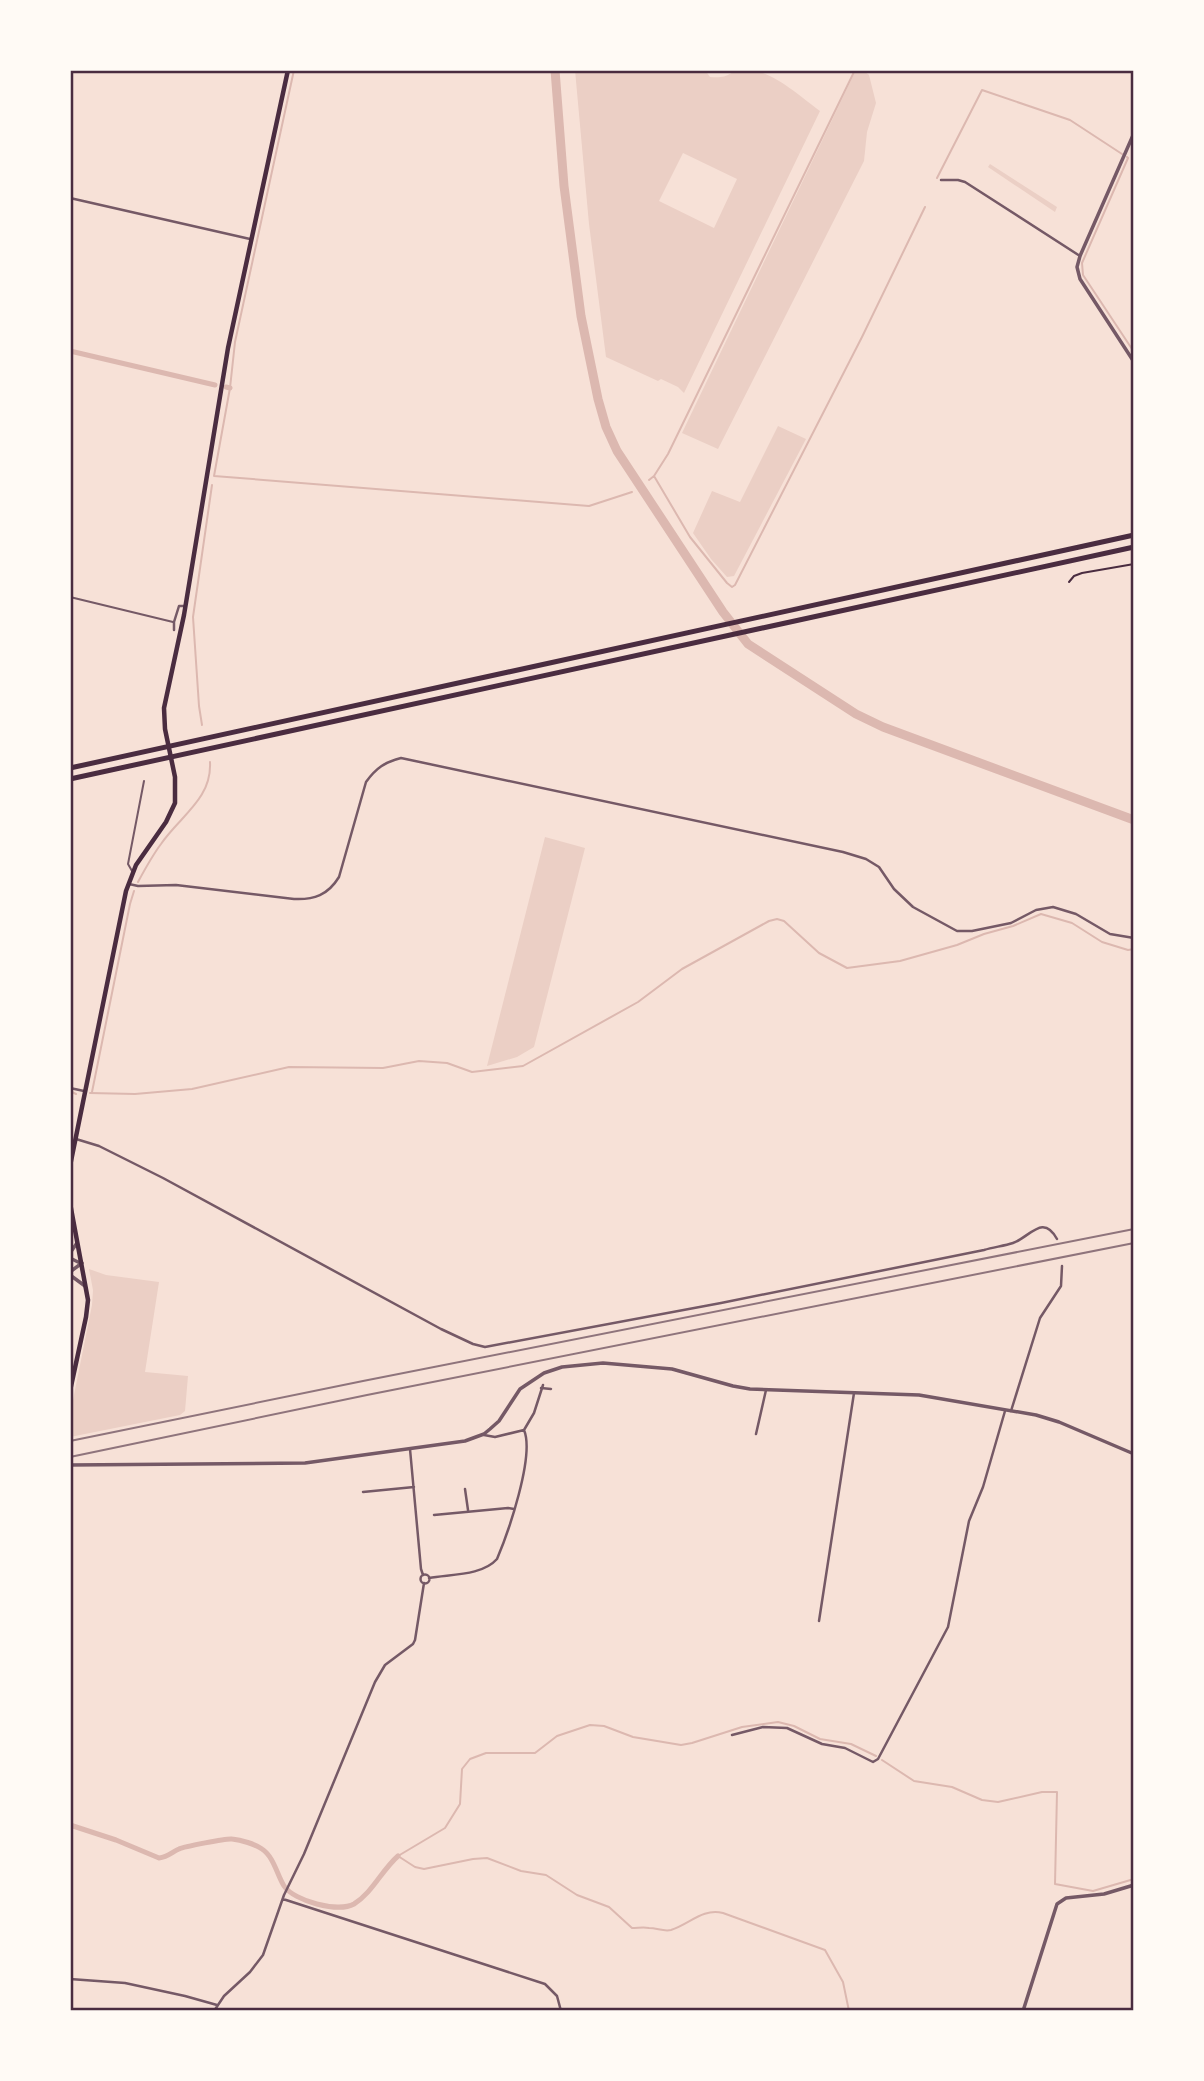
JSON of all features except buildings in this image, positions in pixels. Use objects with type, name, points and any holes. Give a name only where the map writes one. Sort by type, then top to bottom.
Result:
[{"type":"highway","points":[[70,768],[1134,535]]},
{"type":"highway","points":[[70,779],[1134,547]]},
{"type":"main road","points":[[70,1166],[128,884],[133,871],[171,813],[176,796],[164,708],[185,606],[228,348],[288,70]]},
{"type":"main road","points":[[70,1203],[87,1288],[86,1317],[70,1391]]},
{"type":"street","points":[[1134,133],[1077,267],[1078,276],[1134,362]]},
{"type":"street","points":[[941,180],[965,182],[1080,256]]},
{"type":"street","points":[[70,198],[250,239]]},
{"type":"street","points":[[174,630],[178,606],[185,606]]},
{"type":"street","points":[[128,884],[176,885],[294,899],[321,896],[330,890],[339,877],[366,782],[373,772],[386,762],[401,758],[844,852],[866,859],[879,867],[894,889],[914,907],[957,931],[972,931],[1010,923],[1036,910],[1053,908],[1076,914],[1110,934],[1134,938]]},
{"type":"street","points":[[70,1088],[85,1091]]},
{"type":"street","points":[[76,1139],[100,1146],[163,1178],[441,1329],[473,1345],[485,1347],[995,1247],[1017,1241],[1037,1228],[1046,1228],[1057,1240]]},
{"type":"street","points":[[78,1241],[70,1256],[82,1263],[70,1273],[87,1288]]},
{"type":"street","points":[[732,1735],[769,1727],[787,1728],[822,1744],[845,1748],[873,1762],[878,1759],[948,1627],[970,1521],[1040,1318],[1061,1286],[1062,1266]]},
{"type":"street","points":[[70,1465],[286,1464],[318,1462],[471,1440],[484,1434],[499,1421],[520,1389],[544,1373],[562,1367],[603,1363],[672,1370],[733,1386],[766,1390],[919,1395],[1036,1415],[1134,1454]]},
{"type":"street","points":[[424,1583],[428,1582],[429,1578],[477,1571],[494,1563],[514,1509],[526,1455],[524,1430],[534,1413],[542,1387],[551,1388]]},
{"type":"street","points":[[757,1434],[766,1390]]},
{"type":"street","points":[[819,1621],[854,1393]]},
{"type":"street","points":[[484,1434],[487,1437],[495,1437],[524,1430]]},
{"type":"street","points":[[214,2011],[263,1955],[284,1897],[379,1673],[415,1640],[424,1583],[421,1580],[423,1574],[410,1449]]},
{"type":"street","points":[[363,1492],[414,1487]]},
{"type":"street","points":[[465,1489],[468,1511]]},
{"type":"street","points":[[434,1516],[514,1509]]},
{"type":"street","points":[[423,1574],[429,1578]]},
{"type":"street","points":[[1023,2011],[1057,1904],[1066,1898],[1104,1894],[1134,1885]]},
{"type":"street","points":[[284,1897],[545,1984],[557,1996],[561,2011]]},
{"type":"street","points":[[70,1979],[125,1983],[217,2006]]},
{"type":"lane","points":[[70,597],[174,622]]},
{"type":"lane","points":[[133,871],[128,867],[128,857],[144,781]]},
{"type":"path","points":[[1069,582],[1082,573],[1134,564]]},
{"type":"shaded area","points":[[575,70],[705,70],[710,77],[717,77],[752,70],[783,84],[820,111],[684,393],[661,379],[658,381],[606,357],[589,224]],"holes":[[[683,153],[737,179],[714,228],[659,201]]]},
{"type":"shaded area","points":[[856,70],[863,70],[869,75],[876,103],[867,132],[864,161],[718,449],[682,433]]},
{"type":"shaded area","points":[[990,164],[1057,207],[1055,212],[988,167]]},
{"type":"shaded area","points":[[778,426],[806,439],[734,576],[727,577],[693,533],[712,491],[740,502]]},
{"type":"shaded area","points":[[545,837],[585,848],[534,1047],[517,1057],[487,1066]]},
{"type":"shaded area","points":[[89,1269],[106,1275],[159,1282],[145,1372],[188,1376],[185,1411],[180,1415],[70,1437],[70,1415],[92,1305],[93,1290]]},
{"type":"waterway","points":[[294,70],[235,342],[230,388],[214,476],[589,506],[632,492]]},
{"type":"waterway","points":[[555,70],[564,186],[581,316],[606,427],[617,451],[723,612],[748,644],[856,714],[883,727],[1134,820]]},
{"type":"waterway","points":[[649,480],[668,454],[855,70]]},
{"type":"waterway","points":[[937,178],[982,90],[1070,120],[1122,154]]},
{"type":"waterway","points":[[1127,157],[1082,263],[1083,275],[1134,352]]},
{"type":"waterway","points":[[654,476],[690,537],[727,583],[732,587],[735,585],[925,207]]},
{"type":"waterway","points":[[70,351],[215,385]]},
{"type":"waterway","points":[[226,387],[230,388]]},
{"type":"waterway","points":[[202,725],[193,617],[212,485]]},
{"type":"waterway","points":[[138,882],[161,844],[200,797],[206,786],[210,762]]},
{"type":"waterway","points":[[92,1092],[134,891]]},
{"type":"waterway","points":[[90,1093],[135,1094],[192,1089],[289,1067],[383,1068],[419,1061],[447,1063],[472,1072],[523,1066],[638,1002],[682,969],[777,919],[784,921],[819,953],[847,968],[900,961],[957,945],[1041,914],[1072,923],[1102,942],[1128,950],[1134,949]]},
{"type":"waterway","points":[[70,1091],[76,1094]]},
{"type":"waterway","points":[[849,2011],[843,1982],[825,1950],[723,1913],[702,1915],[668,1930],[632,1928],[609,1907],[577,1895],[546,1875],[521,1871],[487,1858],[424,1869],[415,1867],[398,1856],[445,1828],[460,1804],[462,1769],[470,1759],[486,1753],[535,1753],[557,1736],[590,1725],[604,1726],[633,1737],[681,1745],[742,1727],[778,1722],[794,1726],[820,1739],[851,1744],[876,1756]]},
{"type":"waterway","points":[[882,1760],[914,1781],[952,1787],[982,1800],[998,1802],[1042,1792],[1057,1792],[1055,1884],[1093,1891],[1134,1879]]},
{"type":"waterway","points":[[70,1825],[159,1858],[182,1848],[214,1841],[232,1839],[248,1842],[266,1852],[289,1891],[306,1901],[327,1906],[354,1904],[398,1856]]},
{"type":"railway","points":[[70,1441],[1134,1229]]},
{"type":"railway","points":[[70,1457],[367,1395],[1134,1243]]}]
